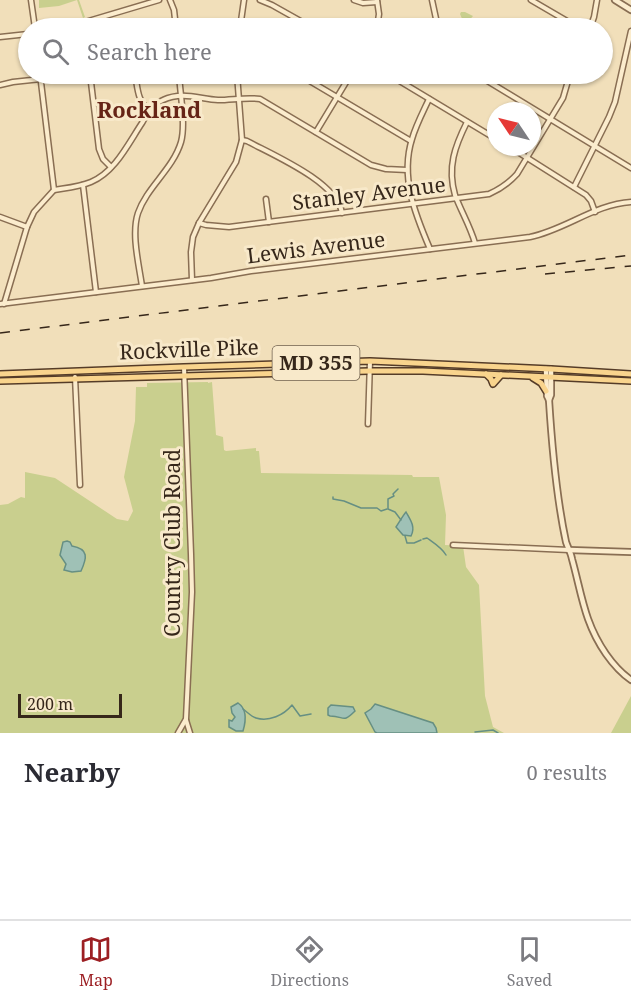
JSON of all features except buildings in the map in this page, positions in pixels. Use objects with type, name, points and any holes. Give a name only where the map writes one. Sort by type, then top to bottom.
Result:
[{"type":"main road","name":"Rockville Pike","points":[[0,374],[370,361],[631,374]]},
{"type":"main road","points":[[130,369],[131,376]]},
{"type":"main road","name":"Rockville Pike","points":[[0,381],[369,370],[631,381]]},
{"type":"main road","points":[[485,374],[493,384],[501,375]]},
{"type":"main road","points":[[529,376],[538,381],[546,391]]},
{"type":"street","points":[[31,0],[34,18]]},
{"type":"street","points":[[107,18],[159,0]]},
{"type":"street","points":[[170,0],[175,18]]},
{"type":"street","points":[[241,18],[244,0]]},
{"type":"street","points":[[260,0],[272,4],[296,18]]},
{"type":"street","points":[[354,0],[363,3],[377,1],[378,18]]},
{"type":"street","points":[[432,0],[436,18]]},
{"type":"street","points":[[531,0],[562,18]]},
{"type":"street","points":[[594,18],[597,0]]},
{"type":"street","points":[[615,0],[631,10]]},
{"type":"street","points":[[574,187],[615,102],[631,31]]},
{"type":"street","points":[[0,38],[18,35]]},
{"type":"street","points":[[0,85],[18,82]]},
{"type":"street","points":[[42,84],[54,190]]},
{"type":"street","points":[[91,84],[99,149],[103,159],[111,167]]},
{"type":"street","points":[[137,84],[142,104],[149,111]]},
{"type":"street","points":[[142,286],[136,225],[142,206],[177,152],[181,141],[183,127],[180,84]]},
{"type":"street","points":[[192,280],[193,237],[236,162],[242,140],[237,84]]},
{"type":"street","points":[[315,84],[411,141]]},
{"type":"street","points":[[316,132],[345,84]]},
{"type":"street","points":[[404,84],[487,134]]},
{"type":"street","points":[[493,84],[631,168]]},
{"type":"street","name":"Stanley Avenue","points":[[199,223],[215,227],[229,227],[489,194],[511,181],[517,174],[563,98],[567,84]]},
{"type":"street","points":[[2,304],[34,212],[54,190],[83,184],[100,177],[119,158],[149,111],[163,100],[181,96],[217,100],[260,99],[370,165],[386,169],[407,170]]},
{"type":"street","points":[[429,99],[411,141],[407,170],[412,204],[430,249]]},
{"type":"street","points":[[467,122],[457,143],[452,163],[453,184],[475,243]]},
{"type":"street","points":[[242,140],[316,179],[340,203],[342,213]]},
{"type":"street","points":[[528,157],[586,195],[595,212]]},
{"type":"street","points":[[83,184],[96,292]]},
{"type":"street","points":[[266,198],[269,222]]},
{"type":"street","name":"Lewis Avenue","points":[[2,304],[544,234],[613,205],[631,202]]},
{"type":"street","points":[[0,217],[27,227]]},
{"type":"street","points":[[368,424],[370,361]]},
{"type":"street","name":"Country Club Road","points":[[184,367],[192,554],[186,719],[190,733]]},
{"type":"street","points":[[548,369],[552,445],[567,543],[585,612],[598,642],[612,662],[631,681]]},
{"type":"street","points":[[75,371],[80,485]]},
{"type":"street","points":[[548,378],[546,391],[549,400]]},
{"type":"street","points":[[453,545],[631,552]]},
{"type":"street","name":"Country Club Road","points":[[178,733],[186,719]]},
{"type":"green space","points":[[39,0],[77,0],[59,6],[39,8]]},
{"type":"green space","points":[[77,0],[79,0],[85,17],[83,18]]},
{"type":"green space","points":[[465,12],[473,16],[462,18],[460,14]]},
{"type":"green space","points":[[212,382],[216,435],[223,437],[224,450],[256,448],[256,451],[259,451],[261,473],[439,477],[446,515],[445,545],[463,546],[466,567],[479,585],[485,696],[493,727],[504,733],[0,733],[0,505],[8,504],[21,497],[25,498],[25,472],[55,478],[117,519],[128,521],[133,511],[124,477],[135,421],[136,387],[147,387],[147,383]]},
{"type":"green space","points":[[631,696],[631,733],[611,733]]},
{"type":"water","points":[[406,512],[413,526],[411,536],[403,535],[396,527]]},
{"type":"water","points":[[67,541],[84,552],[85,562],[81,571],[64,570],[66,564],[60,555],[63,542]]},
{"type":"water","points":[[238,703],[243,708],[245,716],[243,731],[236,731],[229,727],[229,720],[232,721],[235,717],[231,707]]},
{"type":"water","points":[[375,704],[433,723],[437,733],[377,733],[365,713]]},
{"type":"water","points":[[331,705],[353,707],[355,711],[345,718],[330,716],[328,708]]},
{"type":"waterway","points":[[398,489],[393,494],[394,496],[388,499],[388,509],[395,512],[401,520]]},
{"type":"waterway","points":[[333,497],[333,499],[361,508],[377,508],[381,511],[387,509]]},
{"type":"waterway","points":[[405,536],[407,543],[421,540]]},
{"type":"waterway","points":[[423,539],[427,538],[446,555]]},
{"type":"waterway","points":[[243,709],[253,717],[261,719],[276,717],[292,705],[300,716],[311,714]]},
{"type":"waterway","points":[[475,732],[493,730],[498,733]]},
{"type":"railway","points":[[0,333],[631,255]]},
{"type":"railway","points":[[545,274],[631,266]]},
{"type":"district","name":"Rockland","points":[[149,110]]}]
